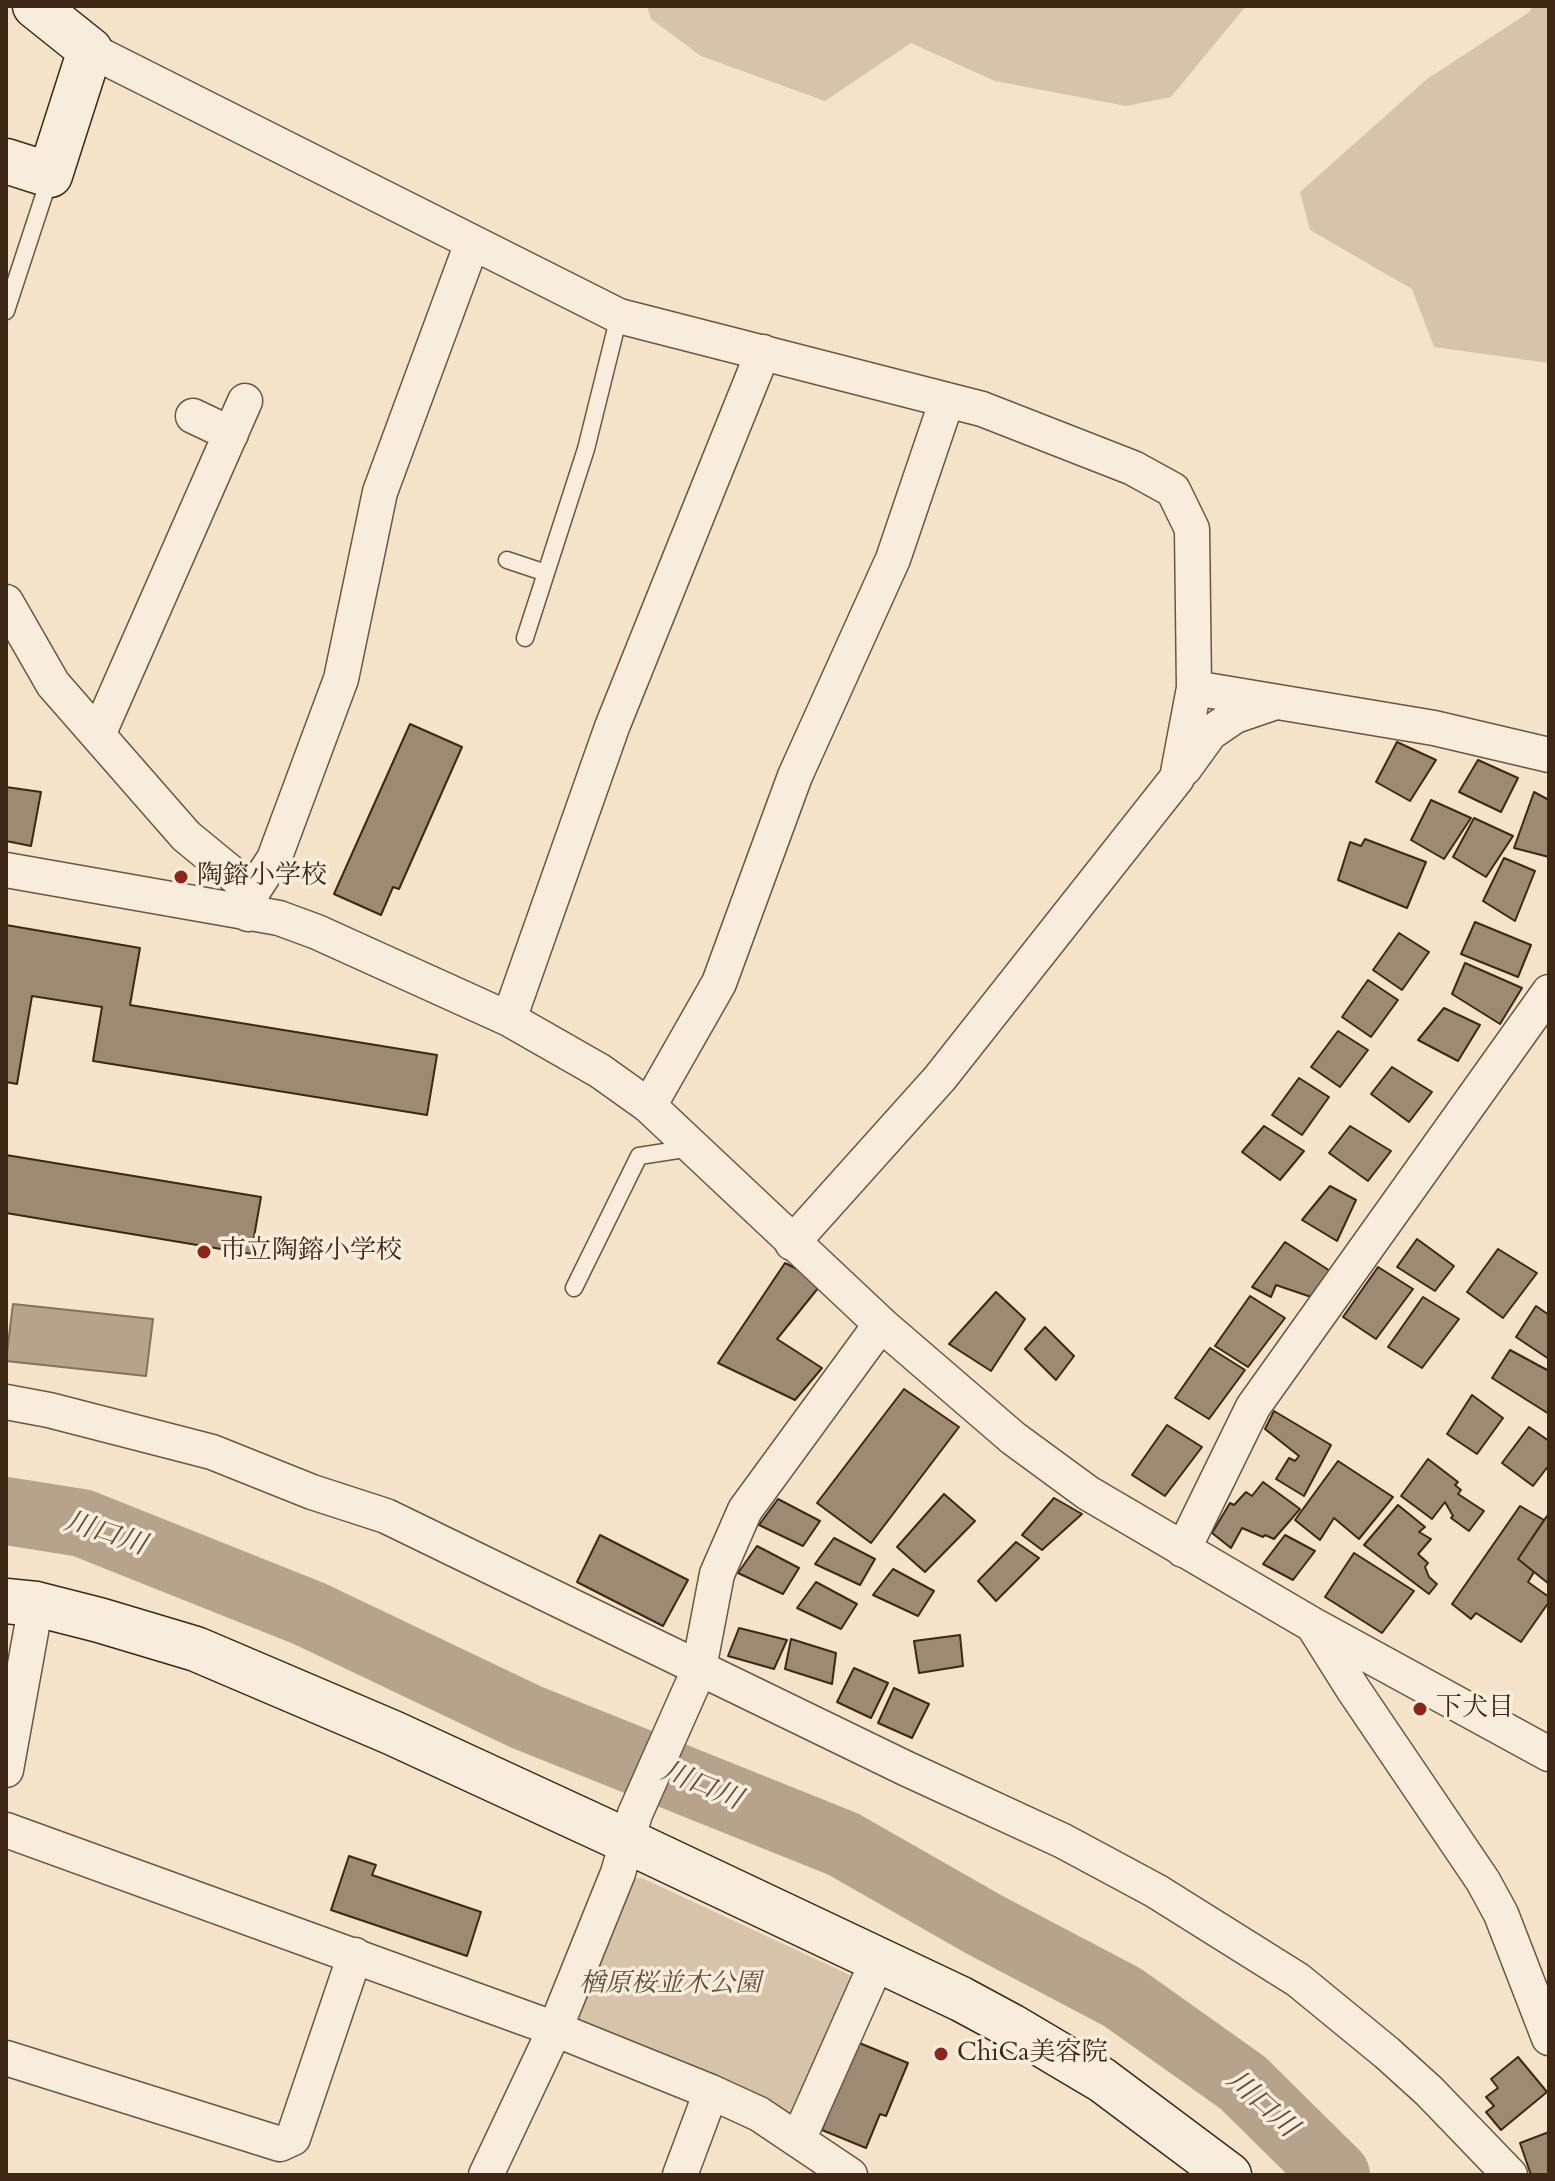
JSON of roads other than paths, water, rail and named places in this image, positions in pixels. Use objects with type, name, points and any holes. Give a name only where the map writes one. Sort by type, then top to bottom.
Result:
[{"type":"street","points":[[35,6],[90,50],[619,316],[982,409],[1133,468],[1173,490],[1192,529],[1194,688],[1177,778]]},
{"type":"street","points":[[6,161],[50,175],[90,50]]},
{"type":"street","points":[[251,902],[274,859],[341,679],[380,492],[472,243]]},
{"type":"street","points":[[509,1019],[612,727],[763,352]]},
{"type":"street","points":[[649,1106],[719,983],[795,776],[893,559],[947,400]]},
{"type":"street","points":[[98,735],[245,401]]},
{"type":"street","points":[[193,416],[231,434]]},
{"type":"street","points":[[6,602],[53,684],[186,836],[251,902],[279,918],[317,932],[509,1019],[600,1071],[649,1106],[881,1324],[1013,1438],[1088,1493],[1313,1625],[1549,1754]]},
{"type":"street","points":[[1194,688],[1434,728],[1549,755]]},
{"type":"street","points":[[792,1243],[940,1078],[1210,733],[1235,716],[1273,703]]},
{"type":"street","points":[[6,870],[251,902]]},
{"type":"street","points":[[1183,1550],[1253,1407],[1549,992]]},
{"type":"street","points":[[486,2175],[555,2029],[618,1873],[633,1823],[697,1674],[717,1574],[745,1510],[881,1324]]},
{"type":"street","points":[[6,1402],[212,1452],[312,1492],[386,1516],[697,1674],[1063,1841],[1156,1891],[1298,1980],[1429,2091],[1510,2175]]},
{"type":"street","points":[[6,1770],[21,1603],[99,1620],[196,1649],[393,1733],[633,1823],[878,1960],[961,1999],[1058,2053],[1143,2109],[1229,2175]]},
{"type":"street","points":[[1313,1625],[1483,1881],[1501,1914],[1549,2038]]},
{"type":"street","points":[[6,1830],[555,2029],[711,2092],[759,2114],[850,2175]]},
{"type":"street","points":[[6,2058],[280,2144],[293,2138],[355,1955]]},
{"type":"street","points":[[798,2140],[878,1960]]},
{"type":"street","points":[[680,2175],[711,2092]]},
{"type":"lane","points":[[6,311],[50,175]]},
{"type":"lane","points":[[525,638],[586,449],[619,316]]},
{"type":"lane","points":[[507,560],[546,573]]},
{"type":"lane","points":[[574,1288],[639,1156],[693,1148]]},
{"type":"waterway","name":"川口川","points":[[6,1511],[82,1523],[310,1614],[526,1717],[843,1844],[985,1925],[1122,1997],[1243,2083],[1336,2175]]},
{"type":"place","name":"陶鎔小学校","points":[[181,877]]},
{"type":"place","name":"市立陶鎔小学校","points":[[204,1252]]},
{"type":"place","name":"下犬目","points":[[1420,1709]]},
{"type":"place","name":"ChiCa美容院","points":[[941,2054]]},
{"type":"park label","name":"楢原桜並木公園","points":[[670,1985]]}]
